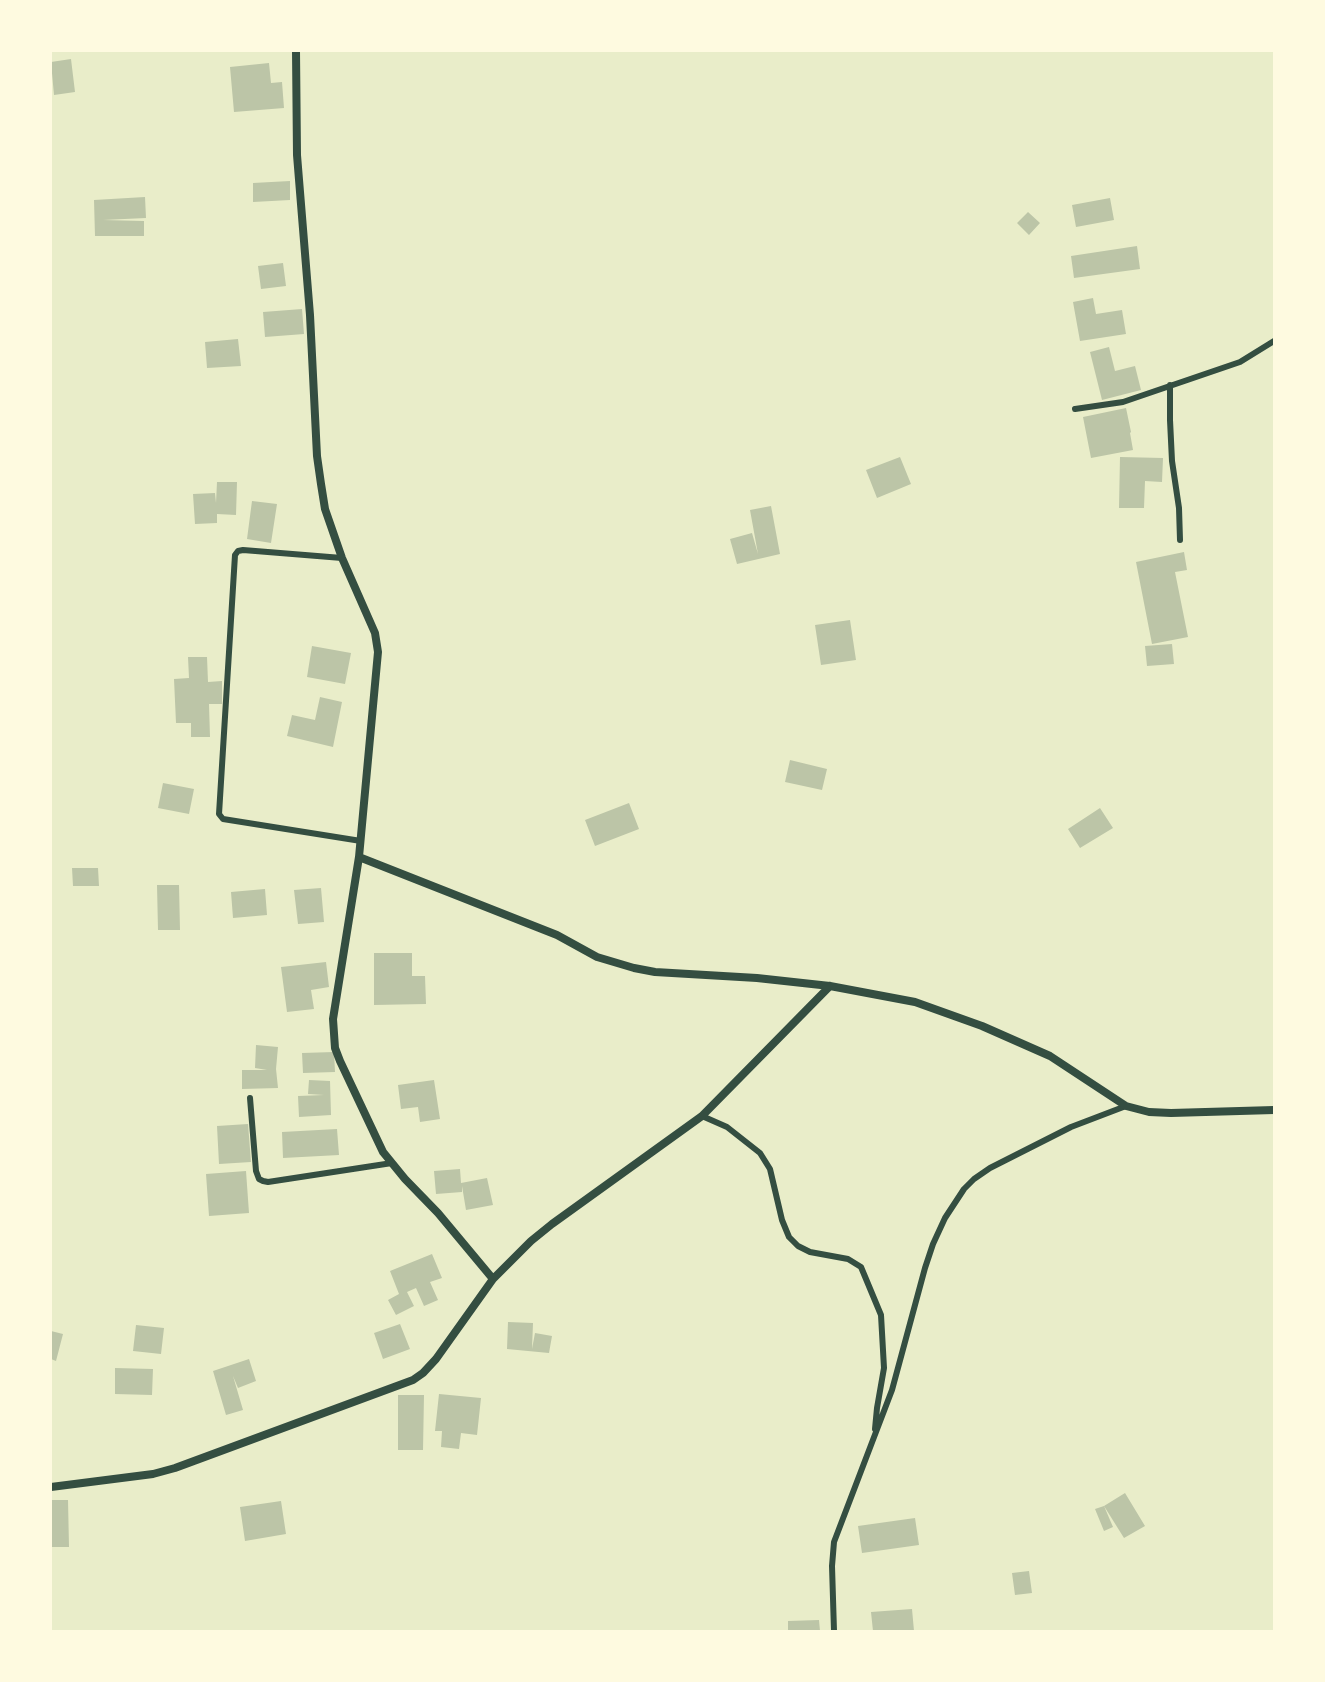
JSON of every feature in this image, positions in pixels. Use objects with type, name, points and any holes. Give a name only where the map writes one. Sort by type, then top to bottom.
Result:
[{"type":"street","points":[[296,51],[297,155],[310,315],[317,456],[326,509],[342,558],[375,633],[378,652],[360,856],[333,1019],[335,1048],[383,1152],[493,1279]]},
{"type":"street","points":[[1076,409],[1123,402],[1240,362],[1274,341]]},
{"type":"street","points":[[1170,385],[1172,461],[1179,508],[1180,540]]},
{"type":"street","points":[[342,558],[243,550],[238,551],[235,555],[219,814],[223,819],[361,841]]},
{"type":"street","points":[[360,856],[557,935],[597,957],[616,963],[655,972],[757,978],[831,986],[915,1002],[982,1026],[1050,1056],[1126,1106],[1149,1112],[1171,1113],[1274,1110]]},
{"type":"street","points":[[51,1487],[153,1474],[175,1468],[413,1380],[436,1359],[493,1279],[524,1248],[552,1224],[702,1116],[831,986]]},
{"type":"street","points":[[250,1098],[256,1171],[259,1179],[263,1181],[392,1163]]},
{"type":"street","points":[[834,1631],[832,1566],[834,1542],[891,1390],[925,1268],[945,1218],[964,1189],[974,1179],[1008,1158],[1071,1127],[1126,1106]]},
{"type":"street","points":[[702,1116],[727,1127],[760,1153],[770,1169],[789,1237],[798,1246],[810,1252],[848,1259],[861,1267],[881,1315],[884,1368],[875,1436]]},
{"type":"building","points":[[71,59],[75,92],[54,95],[51,62]]},
{"type":"building","points":[[269,63],[271,83],[282,82],[284,108],[234,112],[230,67]]},
{"type":"building","points":[[290,181],[290,200],[253,202],[253,183]]},
{"type":"building","points":[[145,197],[146,218],[103,220],[144,221],[144,236],[95,236],[94,200]]},
{"type":"building","points":[[1110,198],[1114,220],[1076,227],[1072,205]]},
{"type":"building","points":[[1028,212],[1040,223],[1029,235],[1017,223]]},
{"type":"building","points":[[1137,246],[1140,269],[1074,278],[1071,256]]},
{"type":"building","points":[[283,263],[286,286],[261,289],[258,266]]},
{"type":"building","points":[[1093,298],[1096,314],[1122,310],[1126,334],[1080,341],[1073,302]]},
{"type":"building","points":[[302,309],[304,334],[265,337],[263,312]]},
{"type":"building","points":[[238,339],[241,366],[207,368],[205,342]]},
{"type":"building","points":[[1109,347],[1115,371],[1135,366],[1141,390],[1102,400],[1090,352]]},
{"type":"building","points":[[1126,408],[1133,450],[1091,458],[1083,417]]},
{"type":"building","points":[[900,457],[911,484],[877,498],[866,470]]},
{"type":"building","points":[[1120,457],[1163,458],[1162,482],[1145,481],[1144,508],[1119,508]]},
{"type":"building","points":[[217,482],[237,482],[236,515],[217,514],[217,523],[195,524],[193,494],[215,493],[216,503]]},
{"type":"building","points":[[252,501],[277,504],[271,543],[247,539]]},
{"type":"building","points":[[771,506],[780,554],[737,564],[730,539],[752,533],[758,554],[750,510]]},
{"type":"building","points":[[1184,552],[1187,570],[1175,572],[1188,637],[1152,644],[1136,562]]},
{"type":"building","points":[[850,620],[856,660],[821,665],[815,625]]},
{"type":"building","points":[[1172,644],[1174,664],[1147,666],[1145,646]]},
{"type":"building","points":[[312,646],[351,653],[345,684],[307,677]]},
{"type":"building","points":[[188,657],[207,657],[208,682],[222,681],[222,704],[209,704],[210,737],[191,737],[191,723],[176,723],[174,679],[189,678]]},
{"type":"building","points":[[320,697],[342,702],[333,747],[287,736],[292,715],[315,720]]},
{"type":"building","points":[[790,760],[827,769],[822,790],[785,782]]},
{"type":"building","points":[[163,783],[194,789],[189,814],[158,808]]},
{"type":"building","points":[[629,803],[639,829],[595,846],[585,820]]},
{"type":"building","points":[[1100,808],[1113,828],[1080,848],[1068,829]]},
{"type":"building","points":[[72,868],[98,868],[99,886],[73,886]]},
{"type":"building","points":[[157,885],[179,885],[180,930],[158,930]]},
{"type":"building","points":[[321,888],[324,922],[298,924],[294,890]]},
{"type":"building","points":[[265,889],[267,915],[233,918],[231,892]]},
{"type":"building","points":[[374,953],[412,953],[412,976],[425,976],[426,1004],[374,1005]]},
{"type":"building","points":[[326,962],[329,987],[311,990],[314,1009],[287,1012],[281,967]]},
{"type":"building","points":[[256,1045],[278,1047],[276,1069],[278,1088],[242,1089],[242,1070],[267,1070],[255,1068]]},
{"type":"building","points":[[334,1052],[335,1072],[303,1073],[302,1053]]},
{"type":"building","points":[[309,1080],[330,1081],[331,1115],[299,1117],[298,1096],[324,1095],[308,1094]]},
{"type":"building","points":[[434,1080],[440,1119],[420,1122],[418,1107],[401,1109],[398,1085]]},
{"type":"building","points":[[248,1124],[251,1162],[219,1164],[217,1126]]},
{"type":"building","points":[[337,1129],[339,1155],[283,1158],[282,1132]]},
{"type":"building","points":[[460,1169],[461,1183],[487,1178],[493,1205],[466,1210],[462,1186],[462,1192],[436,1194],[434,1171]]},
{"type":"building","points":[[246,1171],[249,1213],[209,1216],[206,1174]]},
{"type":"building","points":[[432,1254],[442,1278],[430,1282],[438,1300],[424,1306],[416,1288],[407,1292],[414,1306],[396,1315],[388,1300],[399,1294],[390,1271]]},
{"type":"building","points":[[508,1322],[533,1323],[532,1349],[535,1333],[552,1336],[549,1353],[507,1349]]},
{"type":"building","points":[[400,1324],[410,1349],[383,1359],[374,1333]]},
{"type":"building","points":[[136,1325],[164,1328],[161,1354],[133,1351]]},
{"type":"building","points":[[51,1331],[63,1334],[56,1361],[51,1359]]},
{"type":"building","points":[[249,1359],[256,1381],[238,1388],[233,1376],[243,1410],[226,1415],[213,1371]]},
{"type":"building","points":[[115,1368],[153,1369],[152,1395],[115,1394]]},
{"type":"building","points":[[439,1394],[481,1398],[477,1435],[461,1433],[459,1449],[441,1447],[442,1431],[435,1431]]},
{"type":"building","points":[[398,1395],[424,1395],[423,1450],[398,1450]]},
{"type":"building","points":[[1125,1493],[1145,1526],[1124,1538],[1104,1506]]},
{"type":"building","points":[[51,1500],[68,1500],[69,1547],[51,1547]]},
{"type":"building","points":[[281,1501],[286,1534],[245,1541],[240,1507]]},
{"type":"building","points":[[1104,1506],[1113,1527],[1104,1531],[1095,1509]]},
{"type":"building","points":[[915,1518],[919,1545],[862,1553],[858,1526]]},
{"type":"building","points":[[1029,1571],[1032,1593],[1015,1595],[1012,1573]]},
{"type":"building","points":[[912,1609],[914,1631],[873,1631],[871,1612]]},
{"type":"building","points":[[819,1620],[820,1631],[788,1631],[788,1621]]}]
